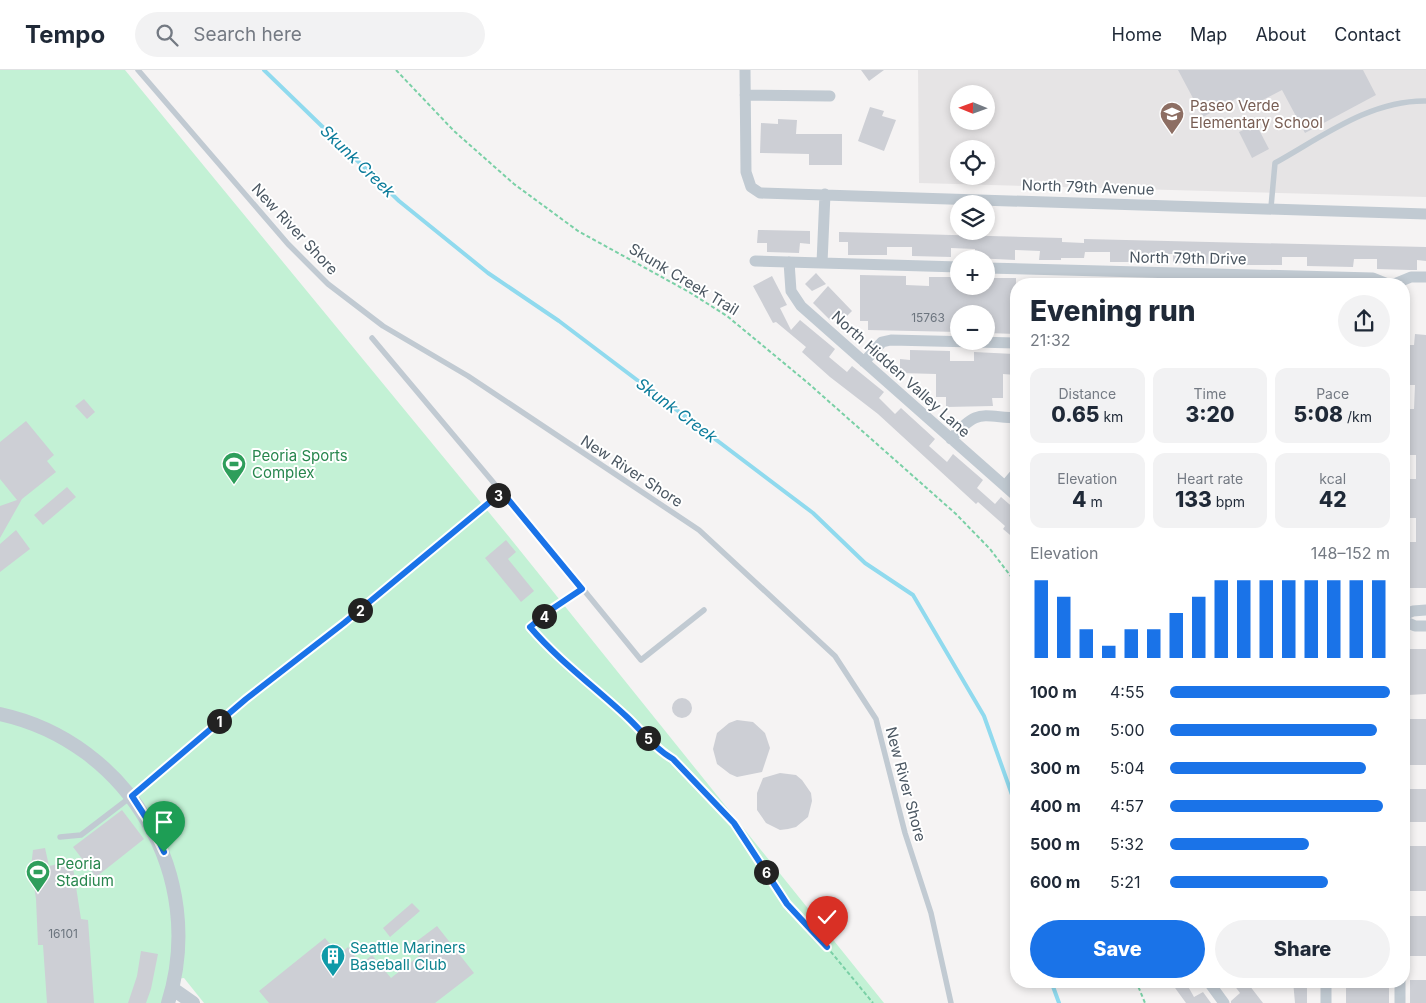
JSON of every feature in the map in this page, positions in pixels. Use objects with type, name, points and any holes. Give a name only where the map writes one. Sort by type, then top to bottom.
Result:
[{"type":"street","points":[[745,70],[745,95],[830,96]]},
{"type":"street","name":"North 79th Avenue","points":[[745,95],[746,172],[751,187],[760,193],[1271,207],[1426,214]]},
{"type":"street","points":[[822,263],[825,194]]},
{"type":"street","points":[[755,261],[950,267]]},
{"type":"street","name":"North Hidden Valley Lane","points":[[789,262],[790,291],[801,306],[1010,491]]},
{"type":"street","name":"North 79th Drive","points":[[995,268],[1171,278]]},
{"type":"street","points":[[1409,278],[1426,277]]},
{"type":"street","points":[[864,362],[882,342],[892,340],[1010,343]]},
{"type":"street","points":[[951,439],[968,420],[979,416],[1010,418]]},
{"type":"street","points":[[1005,486],[1010,480]]},
{"type":"street","points":[[1410,612],[1426,610]]},
{"type":"street","points":[[1410,623],[1415,626],[1426,626]]},
{"type":"street","points":[[0,714],[34,724],[68,740],[101,764],[132,796],[155,833],[173,881],[178,908],[178,962],[173,989],[168,1003]]},
{"type":"street","points":[[1213,988],[1224,1003]]},
{"type":"street","points":[[1326,988],[1326,1003]]},
{"type":"street","points":[[1400,988],[1400,1003]]},
{"type":"street","points":[[173,989],[192,1003]]},
{"type":"lane","name":"New River Shore","points":[[138,70],[288,244],[328,284],[383,326],[468,376],[699,530],[835,656],[876,719],[905,833],[931,913],[950,1003]]},
{"type":"lane","points":[[1271,207],[1275,163],[1364,113],[1405,100],[1426,101]]},
{"type":"lane","points":[[372,338],[641,660],[704,610]]},
{"type":"lane","points":[[60,837],[81,835],[132,796],[246,699],[344,623],[502,492]]},
{"type":"lane","points":[[530,627],[552,609],[582,589]]},
{"type":"path","name":"Skunk Creek Trail","points":[[396,70],[454,131],[514,184],[578,231],[689,292],[727,316],[808,383],[956,514],[990,549],[1010,575]]},
{"type":"path","points":[[530,627],[544,643],[628,718],[663,754],[673,759],[734,823],[787,904],[827,947],[873,1003]]},
{"type":"path","points":[[1139,988],[1145,1003]]},
{"type":"shaded area","name":"Paseo Verde Elementary School","points":[[918,70],[1426,70],[1426,197],[991,185],[995,185],[995,140],[950,140],[950,184],[919,183]]},
{"type":"green space","name":"Peoria Sports Complex","points":[[0,70],[125,70],[510,538],[884,1003],[204,1003],[184,978],[168,980],[162,1003],[0,1003]]},
{"type":"building","points":[[861,70],[884,70],[869,81]]},
{"type":"building","points":[[1178,70],[1363,70],[1376,95],[1305,133],[1282,90],[1245,109],[1239,97],[1203,117]]},
{"type":"building","points":[[870,107],[884,111],[882,116],[896,120],[884,151],[858,141]]},
{"type":"building","points":[[778,119],[797,120],[796,134],[842,134],[842,165],[809,165],[809,154],[760,153],[761,123],[778,124]]},
{"type":"building","points":[[1256,124],[1269,149],[1252,158],[1239,132]]},
{"type":"building","points":[[758,230],[810,231],[810,244],[800,243],[799,253],[767,252],[767,243],[757,243]]},
{"type":"building","points":[[839,232],[950,235],[950,240],[995,240],[995,236],[1062,238],[1062,242],[1084,243],[1084,239],[1426,247],[1426,261],[1417,260],[1417,270],[1410,270],[1377,269],[1377,259],[1354,259],[1353,267],[1307,266],[1307,257],[1282,257],[1282,265],[1243,265],[1243,256],[1219,255],[1219,264],[1173,263],[1173,254],[1150,254],[1150,262],[1110,262],[1110,252],[1085,252],[1084,258],[1039,260],[1040,251],[1015,250],[1015,260],[995,259],[995,250],[951,248],[950,257],[912,256],[912,247],[887,247],[887,255],[848,255],[848,242],[839,242]]},
{"type":"building","points":[[816,273],[826,284],[812,291],[805,284]]},
{"type":"building","points":[[860,275],[906,276],[906,285],[929,286],[929,277],[950,277],[950,295],[995,295],[995,278],[1010,278],[1010,334],[995,333],[995,305],[950,305],[950,332],[868,330],[868,321],[860,321]]},
{"type":"building","points":[[772,276],[787,305],[780,308],[791,330],[800,320],[835,349],[829,357],[847,372],[852,366],[884,392],[879,398],[895,414],[901,408],[935,439],[929,446],[947,462],[953,454],[983,480],[977,488],[995,504],[1001,497],[1010,505],[1010,535],[1003,529],[1005,526],[978,502],[976,504],[878,414],[830,377],[802,352],[806,347],[776,322],[773,323],[753,286]]},
{"type":"building","points":[[828,286],[852,311],[844,319],[838,312],[830,320],[813,303]]},
{"type":"building","points":[[1415,334],[1426,335],[1426,588],[1410,588],[1410,542],[1416,542],[1416,518],[1410,518],[1410,479],[1416,479],[1416,455],[1410,455],[1410,409],[1414,409],[1415,385],[1410,385],[1410,345],[1414,345]]},
{"type":"building","points":[[910,350],[950,351],[950,361],[974,361],[974,352],[1010,354],[1010,375],[1003,374],[1003,398],[992,398],[993,406],[946,407],[946,397],[936,397],[936,374],[900,373],[900,359],[910,360]]},
{"type":"building","points":[[84,399],[95,412],[87,419],[75,406]]},
{"type":"building","points":[[26,421],[54,455],[47,461],[56,472],[22,499],[0,538],[0,506],[17,500],[0,479],[0,442]]},
{"type":"building","points":[[67,487],[76,497],[43,525],[34,515]]},
{"type":"building","points":[[16,530],[30,549],[0,572],[0,544]]},
{"type":"building","points":[[506,540],[516,552],[508,559],[534,591],[521,602],[485,558]]},
{"type":"building","points":[[1410,649],[1426,649],[1426,694],[1410,695]]},
{"type":"building","points":[[682,698],[689,701],[692,708],[689,715],[682,718],[675,715],[672,708],[675,701]]},
{"type":"building","points":[[1410,719],[1426,719],[1426,765],[1410,765]]},
{"type":"building","points":[[737,720],[753,722],[765,733],[770,748],[762,772],[737,777],[717,764],[713,749],[717,733],[729,723]]},
{"type":"building","points":[[780,773],[796,775],[802,780],[811,793],[812,801],[808,817],[796,827],[780,830],[766,823],[757,810],[757,793],[763,778]]},
{"type":"building","points":[[1410,789],[1426,789],[1426,822],[1410,822]]},
{"type":"building","points":[[122,810],[144,839],[96,877],[73,847]]},
{"type":"building","points":[[1410,846],[1426,846],[1426,891],[1410,891]]},
{"type":"building","points":[[45,848],[49,866],[72,861],[81,919],[88,920],[94,1003],[47,1003],[43,945],[38,945],[36,899],[31,867],[33,850]]},
{"type":"building","points":[[412,903],[420,911],[390,937],[383,928]]},
{"type":"building","points":[[1410,916],[1426,916],[1426,956],[1410,956]]},
{"type":"building","name":"Seattle Mariners Baseball Club","points":[[437,926],[474,973],[435,1003],[269,1003],[259,991],[325,938],[339,955],[348,947],[361,964],[372,955],[391,978],[425,951],[417,941]]},
{"type":"building","points":[[141,951],[158,954],[151,989],[146,1003],[128,1003],[137,976]]},
{"type":"building","points":[[1410,980],[1426,980],[1426,1003],[1410,1003]]},
{"type":"building","points":[[1175,988],[1189,988],[1194,997],[1203,992],[1211,1003],[1186,1003]]},
{"type":"building","points":[[1236,988],[1251,988],[1263,1003],[1231,1003],[1240,993]]},
{"type":"building","points":[[1294,988],[1307,988],[1307,1003],[1295,1003]]},
{"type":"building","points":[[1346,988],[1389,988],[1389,1003],[1346,1003]]},
{"type":"waterway","name":"Skunk Creek","points":[[264,70],[399,201],[488,273],[559,321],[813,513],[865,563],[913,595],[984,716],[1010,789]]},
{"type":"waterway","name":"Skunk Creek","points":[[1054,988],[1059,1003]]},
{"type":"place","name":"Paseo Verde Elementary School","points":[[1172,135]]},
{"type":"place","name":"Peoria Sports Complex","points":[[234,485]]},
{"type":"place","name":"Peoria Stadium","points":[[38,893]]},
{"type":"place","name":"Seattle Mariners Baseball Club","points":[[333,977]]},
{"type":"route","points":[[164,852],[152,827],[132,796],[246,699],[321,642],[502,492],[582,589],[552,609],[530,627],[544,643],[628,718],[663,754],[673,759],[734,823],[787,904],[827,947]]}]
